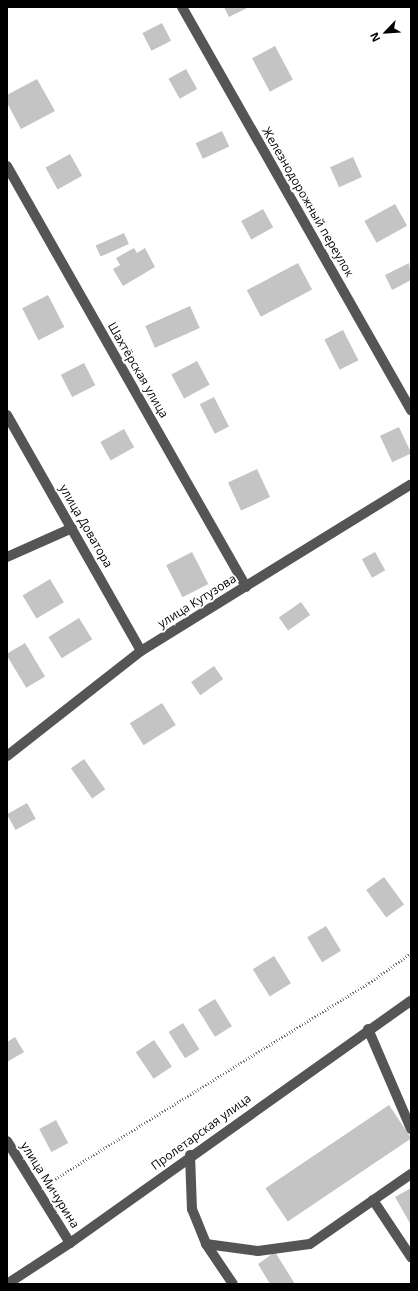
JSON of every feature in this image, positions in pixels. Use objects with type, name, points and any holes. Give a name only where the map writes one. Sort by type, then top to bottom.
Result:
[{"type":"street","name":"Железнодорожный переулок","points":[[182,7],[411,410]]},
{"type":"street","name":"Шахтёрская улица","points":[[7,166],[246,587]]},
{"type":"street","name":"улица Доватора","points":[[7,414],[141,651]]},
{"type":"street","name":"улица Кутузова","points":[[7,756],[141,651],[411,484]]},
{"type":"street","points":[[7,558],[72,528]]},
{"type":"street","name":"Пролетарская улица","points":[[7,1284],[70,1243],[190,1155],[368,1029],[411,1001]]},
{"type":"street","points":[[368,1029],[411,1129]]},
{"type":"street","name":"улица Мичурина","points":[[7,1142],[70,1243]]},
{"type":"street","points":[[190,1155],[192,1209],[206,1244],[233,1284]]},
{"type":"street","points":[[206,1244],[258,1251],[310,1244],[411,1174]]},
{"type":"street","points":[[373,1200],[411,1257]]},
{"type":"path","points":[[38,1190],[369,983],[411,953]]},
{"type":"building","points":[[224,7],[249,7],[229,17]]},
{"type":"building","points":[[162,23],[171,41],[151,51],[142,33]]},
{"type":"building","points":[[275,46],[293,80],[270,92],[252,58]]},
{"type":"building","points":[[186,69],[197,89],[180,99],[169,79]]},
{"type":"building","points":[[37,79],[55,111],[21,129],[7,103],[7,95]]},
{"type":"building","points":[[222,131],[229,146],[203,159],[196,143]]},
{"type":"building","points":[[70,154],[82,176],[58,189],[46,168]]},
{"type":"building","points":[[353,157],[362,177],[339,187],[330,167]]},
{"type":"building","points":[[395,204],[407,226],[377,243],[364,221]]},
{"type":"building","points":[[263,209],[273,227],[251,239],[241,221]]},
{"type":"building","points":[[124,233],[129,244],[101,257],[96,246]]},
{"type":"building","points":[[134,248],[137,253],[145,248],[155,267],[123,286],[113,269],[120,265],[116,258]]},
{"type":"building","points":[[298,263],[312,289],[261,317],[247,290]]},
{"type":"building","points":[[409,263],[411,280],[392,290],[385,275]]},
{"type":"building","points":[[48,295],[64,327],[39,340],[22,308]]},
{"type":"building","points":[[190,306],[200,328],[155,348],[145,326]]},
{"type":"building","points":[[343,330],[358,360],[340,370],[324,340]]},
{"type":"building","points":[[197,361],[210,385],[184,398],[171,375]]},
{"type":"building","points":[[84,363],[95,385],[72,397],[61,375]]},
{"type":"building","points":[[214,397],[229,426],[215,434],[200,404]]},
{"type":"building","points":[[399,427],[411,453],[392,462],[380,436]]},
{"type":"building","points":[[124,429],[134,447],[111,460],[100,442]]},
{"type":"building","points":[[257,469],[270,497],[241,511],[228,483]]},
{"type":"building","points":[[192,552],[208,584],[183,597],[166,565]]},
{"type":"building","points":[[375,552],[385,570],[372,578],[362,559]]},
{"type":"building","points":[[50,579],[64,602],[36,619],[23,595]]},
{"type":"building","points":[[301,602],[310,615],[288,631],[279,617]]},
{"type":"building","points":[[79,618],[92,639],[62,658],[48,637]]},
{"type":"building","points":[[25,643],[45,676],[26,688],[7,656],[7,654]]},
{"type":"building","points":[[214,666],[223,679],[200,695],[191,682]]},
{"type":"building","points":[[162,703],[176,725],[144,745],[130,723]]},
{"type":"building","points":[[84,759],[105,789],[92,798],[71,768]]},
{"type":"building","points":[[27,803],[36,819],[16,830],[7,814]]},
{"type":"building","points":[[384,877],[404,905],[386,917],[366,890]]},
{"type":"building","points":[[326,926],[341,951],[322,962],[307,937]]},
{"type":"building","points":[[274,956],[291,983],[270,996],[253,969]]},
{"type":"building","points":[[215,999],[232,1026],[215,1037],[198,1010]]},
{"type":"building","points":[[183,1023],[199,1049],[185,1058],[169,1032]]},
{"type":"building","points":[[15,1037],[24,1052],[7,1062],[7,1042]]},
{"type":"building","points":[[154,1040],[172,1067],[154,1079],[136,1052]]},
{"type":"building","points":[[389,1105],[411,1138],[288,1221],[265,1188]]},
{"type":"building","points":[[56,1120],[68,1143],[51,1152],[39,1129]]},
{"type":"building","points":[[411,1188],[411,1225],[395,1197]]},
{"type":"building","points":[[275,1252],[295,1284],[270,1284],[258,1264]]}]
